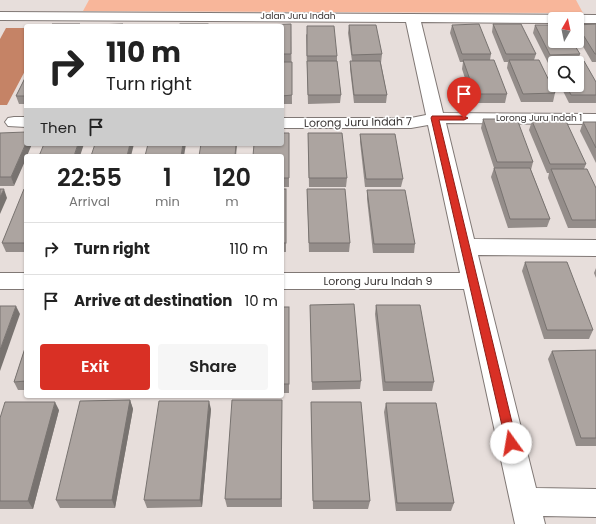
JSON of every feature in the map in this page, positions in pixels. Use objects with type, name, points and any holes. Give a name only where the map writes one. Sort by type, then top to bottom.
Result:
[{"type":"street","name":"Jalan Juru Indah","points":[[0,16],[596,19]]},
{"type":"street","points":[[412,17],[434,118],[466,247],[528,513],[596,503]]},
{"type":"street","name":"Lorong Juru Indah 1","points":[[434,118],[596,119]]},
{"type":"street","name":"Lorong Juru Indah 7","points":[[284,123],[410,123],[434,118]]},
{"type":"street","points":[[466,247],[596,248]]},
{"type":"street","points":[[0,281],[24,281]]},
{"type":"street","name":"Lorong Juru Indah 9","points":[[284,281],[473,281]]},
{"type":"shaded area","points":[[89,0],[576,0],[582,12],[548,13],[83,11]]},
{"type":"shaded area","points":[[6,28],[24,28],[24,73],[7,105],[0,105],[0,39]]},
{"type":"building","points":[[284,24],[291,24],[291,54],[284,54]]},
{"type":"building","points":[[479,24],[491,54],[462,54],[452,25]]},
{"type":"building","points":[[493,24],[521,24],[536,54],[506,54]]},
{"type":"building","points":[[596,24],[596,54],[584,36],[584,25]]},
{"type":"building","points":[[349,25],[376,25],[382,54],[352,55]]},
{"type":"building","points":[[535,25],[548,25],[548,48],[576,48],[580,54],[550,55]]},
{"type":"building","points":[[307,26],[334,26],[337,56],[307,56]]},
{"type":"building","points":[[463,60],[494,60],[507,94],[475,94]]},
{"type":"building","points":[[509,60],[539,60],[548,79],[548,92],[555,93],[523,94]]},
{"type":"building","points":[[307,61],[337,61],[341,95],[308,95]]},
{"type":"building","points":[[350,61],[380,61],[387,95],[354,95]]},
{"type":"building","points":[[584,61],[596,82],[596,95],[571,95],[570,92],[584,92]]},
{"type":"building","points":[[284,62],[292,62],[292,95],[284,96]]},
{"type":"building","points":[[24,80],[24,96],[16,96]]},
{"type":"building","points":[[483,119],[517,119],[533,162],[497,162]]},
{"type":"building","points":[[532,121],[566,121],[586,164],[550,164]]},
{"type":"building","points":[[583,122],[596,122],[596,148]]},
{"type":"building","points":[[24,132],[25,146],[11,177],[0,177],[0,133]]},
{"type":"building","points":[[284,133],[289,133],[289,178],[284,178],[284,154],[253,154],[254,146],[284,146]]},
{"type":"building","points":[[308,133],[342,133],[347,178],[309,178]]},
{"type":"building","points":[[360,134],[395,134],[403,179],[366,179]]},
{"type":"building","points":[[43,146],[77,146],[75,154],[40,154]]},
{"type":"building","points":[[94,146],[130,146],[128,154],[92,154]]},
{"type":"building","points":[[148,146],[183,146],[181,154],[146,154]]},
{"type":"building","points":[[201,146],[236,146],[235,154],[199,154]]},
{"type":"building","points":[[494,168],[530,168],[550,219],[510,219]]},
{"type":"building","points":[[551,169],[587,169],[596,188],[596,220],[572,220]]},
{"type":"building","points":[[0,189],[4,189],[0,197]]},
{"type":"building","points":[[24,189],[24,243],[2,243]]},
{"type":"building","points":[[284,189],[286,189],[286,243],[284,243]]},
{"type":"building","points":[[307,189],[345,189],[350,243],[309,243]]},
{"type":"building","points":[[367,190],[405,190],[415,244],[374,244]]},
{"type":"building","points":[[525,262],[567,262],[593,330],[547,330]]},
{"type":"building","points":[[354,304],[361,381],[312,382],[310,305]]},
{"type":"building","points":[[376,305],[420,305],[434,382],[385,382]]},
{"type":"building","points":[[0,306],[16,306],[0,350]]},
{"type":"building","points":[[284,307],[289,307],[289,384],[284,384]]},
{"type":"building","points":[[596,350],[596,438],[581,438],[552,351]]},
{"type":"building","points":[[24,351],[24,381],[14,382]]},
{"type":"building","points":[[130,400],[112,500],[56,500],[80,401]]},
{"type":"building","points":[[232,400],[282,400],[281,499],[225,499]]},
{"type":"building","points":[[159,401],[209,401],[200,500],[144,500]]},
{"type":"building","points":[[5,402],[55,402],[28,501],[0,501],[0,418]]},
{"type":"building","points":[[311,402],[361,402],[370,501],[313,501]]},
{"type":"building","points":[[386,403],[436,403],[454,503],[397,503]]},
{"type":"route","points":[[464,118],[434,118],[511,443]]}]
